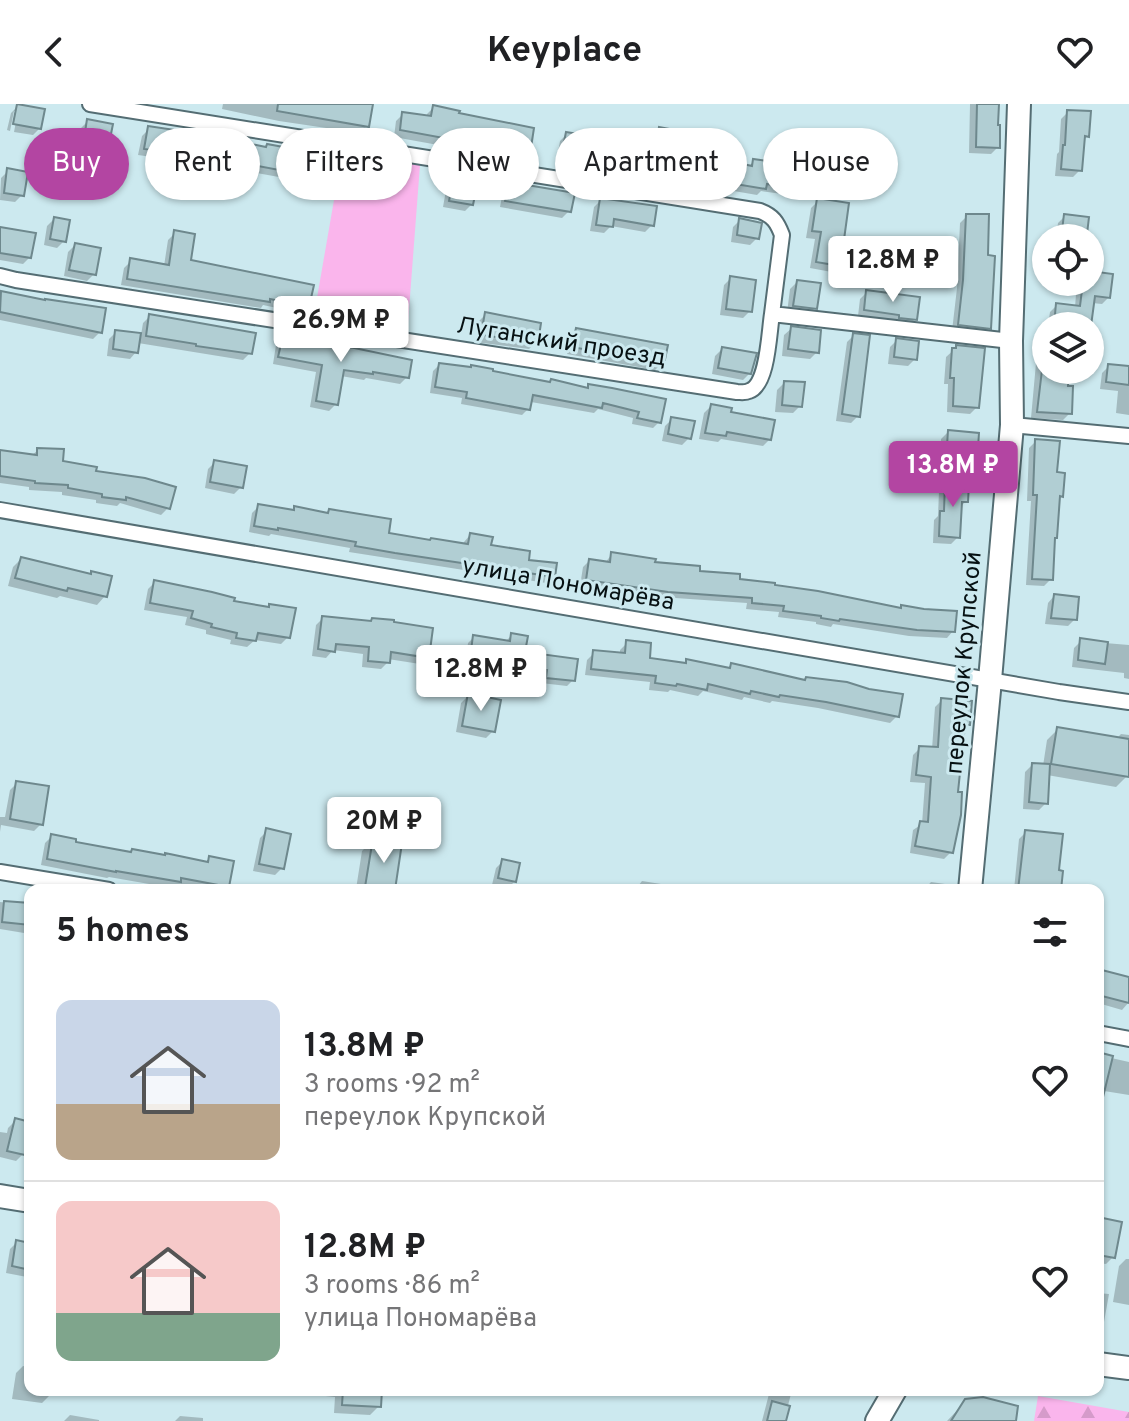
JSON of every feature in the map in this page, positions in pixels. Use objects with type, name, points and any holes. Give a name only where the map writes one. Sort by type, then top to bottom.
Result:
[{"type":"street","name":"Луганский проезд","points":[[0,276],[737,392],[750,391],[759,385],[763,375],[782,235],[771,215],[90,104]]},
{"type":"street","name":"переулок Крупской","points":[[971,884],[1012,425],[1011,341],[1019,104]]},
{"type":"street","points":[[772,314],[1011,341]]},
{"type":"street","points":[[1012,425],[1129,436]]},
{"type":"street","name":"улица Пономарёва","points":[[0,510],[1129,702]]},
{"type":"street","points":[[0,872],[73,884]]},
{"type":"street","points":[[1104,1034],[1129,1039]]},
{"type":"street","points":[[0,1196],[24,1200]]},
{"type":"street","points":[[1104,1365],[1129,1368]]},
{"type":"street","points":[[877,1421],[892,1396]]},
{"type":"green space","points":[[412,164],[420,165],[407,336],[313,321],[334,200],[412,200]]},
{"type":"green space","points":[[1038,1396],[1129,1412],[1129,1421],[1034,1421]]},
{"type":"building","points":[[17,104],[45,109],[41,128],[13,124]]},
{"type":"building","points":[[278,104],[373,104],[369,127],[277,111]]},
{"type":"building","points":[[977,104],[999,104],[1000,148],[976,147]]},
{"type":"building","points":[[433,105],[534,128],[428,128],[428,135],[412,132],[412,128],[400,128],[402,112],[431,116]]},
{"type":"building","points":[[1067,110],[1091,111],[1082,171],[1061,169]]},
{"type":"building","points":[[87,119],[113,124],[112,128],[86,128]]},
{"type":"building","points":[[260,146],[276,146],[276,169],[260,166]]},
{"type":"building","points":[[753,159],[763,160],[763,189],[747,186],[747,165],[752,166]]},
{"type":"building","points":[[7,168],[24,171],[24,196],[4,193]]},
{"type":"building","points":[[539,187],[555,190],[555,200],[574,200],[571,212],[505,201],[539,200]]},
{"type":"building","points":[[449,200],[474,200],[473,205]]},
{"type":"building","points":[[600,200],[657,206],[654,226],[614,219],[613,227],[596,225]]},
{"type":"building","points":[[817,200],[849,203],[843,247],[849,248],[846,267],[816,262],[821,232],[812,231]]},
{"type":"building","points":[[966,214],[989,214],[988,255],[995,256],[991,329],[958,325]]},
{"type":"building","points":[[1064,214],[1089,217],[1088,224],[1063,224]]},
{"type":"building","points":[[54,217],[70,220],[66,242],[50,239]]},
{"type":"building","points":[[739,218],[762,223],[759,239],[737,235]]},
{"type":"building","points":[[0,227],[36,233],[31,258],[0,253]]},
{"type":"building","points":[[174,230],[195,234],[191,260],[314,285],[309,307],[127,279],[130,258],[169,265]]},
{"type":"building","points":[[75,243],[101,248],[96,275],[69,270]]},
{"type":"building","points":[[1104,273],[1113,274],[1110,298],[1095,296],[1104,296]]},
{"type":"building","points":[[730,276],[756,280],[752,312],[726,309]]},
{"type":"building","points":[[797,280],[821,283],[817,309],[793,306]]},
{"type":"building","points":[[866,290],[920,297],[917,320],[864,310]]},
{"type":"building","points":[[1,291],[106,308],[102,333],[0,312]]},
{"type":"building","points":[[1081,296],[1095,296],[1093,312],[1055,312],[1056,303],[1080,306]]},
{"type":"building","points":[[485,312],[541,323],[538,343],[481,335]]},
{"type":"building","points":[[149,314],[256,333],[252,354],[146,336]]},
{"type":"building","points":[[791,326],[821,330],[819,353],[788,349]]},
{"type":"building","points":[[576,328],[668,345],[664,364],[572,347]]},
{"type":"building","points":[[115,330],[141,333],[138,353],[113,349]]},
{"type":"building","points":[[853,333],[870,335],[860,417],[842,414]]},
{"type":"building","points":[[283,336],[412,360],[409,378],[344,370],[338,405],[316,401],[322,365],[278,357]]},
{"type":"building","points":[[896,338],[919,341],[917,360],[894,357]]},
{"type":"building","points":[[956,345],[985,348],[979,408],[953,406],[954,378],[950,378],[952,348]]},
{"type":"building","points":[[722,347],[757,353],[751,374],[718,368]]},
{"type":"building","points":[[439,363],[471,365],[550,382],[551,379],[588,388],[588,384],[666,399],[661,423],[637,418],[639,412],[603,403],[602,408],[533,395],[530,410],[466,398],[467,392],[435,387]]},
{"type":"building","points":[[1108,364],[1129,366],[1129,385],[1106,382]]},
{"type":"building","points":[[784,381],[805,382],[802,407],[782,405]]},
{"type":"building","points":[[1040,384],[1073,386],[1072,414],[1037,412]]},
{"type":"building","points":[[711,404],[732,408],[731,412],[775,420],[771,440],[727,432],[726,436],[705,433]]},
{"type":"building","points":[[671,417],[695,421],[691,439],[668,434]]},
{"type":"building","points":[[948,430],[979,433],[978,448],[947,446]]},
{"type":"building","points":[[1035,439],[1060,441],[1057,472],[1065,473],[1055,538],[1053,580],[1032,579],[1037,495],[1033,495]]},
{"type":"building","points":[[37,448],[64,449],[63,461],[176,487],[170,509],[126,497],[126,500],[102,497],[102,494],[68,488],[68,485],[0,476],[0,450],[37,455]]},
{"type":"building","points":[[214,460],[247,466],[243,488],[210,482]]},
{"type":"building","points":[[945,482],[969,483],[968,502],[962,502],[960,538],[939,536]]},
{"type":"building","points":[[258,504],[294,510],[294,506],[328,513],[329,509],[391,519],[389,533],[430,540],[468,544],[470,533],[493,537],[491,545],[530,551],[529,560],[557,563],[555,577],[395,553],[355,546],[356,542],[254,526]]},
{"type":"building","points":[[611,552],[656,559],[655,562],[700,566],[700,571],[740,574],[740,579],[901,608],[901,605],[957,611],[955,632],[821,618],[783,611],[784,606],[752,603],[752,598],[668,592],[586,580],[589,559],[610,562]]},
{"type":"building","points":[[21,557],[112,576],[107,597],[15,578]]},
{"type":"building","points":[[154,580],[235,598],[234,601],[296,608],[290,638],[258,633],[256,641],[236,638],[237,633],[191,618],[193,611],[150,603]]},
{"type":"building","points":[[1054,594],[1079,597],[1077,620],[1051,618]]},
{"type":"building","points":[[322,616],[394,620],[433,628],[429,658],[391,652],[390,663],[368,661],[369,647],[336,644],[335,652],[318,649]]},
{"type":"building","points":[[511,633],[528,636],[525,652],[578,659],[575,681],[546,678],[547,670],[484,660],[483,669],[469,667],[473,635],[510,641]]},
{"type":"building","points":[[1080,638],[1108,642],[1105,664],[1078,660]]},
{"type":"building","points":[[626,640],[651,643],[650,658],[686,663],[686,659],[730,668],[731,663],[805,680],[806,677],[847,682],[903,694],[899,717],[826,702],[751,691],[750,694],[708,684],[707,690],[655,683],[656,676],[591,669],[593,650],[625,653]]},
{"type":"building","points":[[468,693],[501,700],[495,732],[462,726]]},
{"type":"building","points":[[941,698],[972,701],[970,725],[965,725],[958,792],[962,792],[961,815],[953,853],[915,846],[920,821],[928,822],[931,777],[916,775],[919,746],[938,747]]},
{"type":"building","points":[[1057,727],[1129,739],[1129,777],[1051,764]]},
{"type":"building","points":[[1032,763],[1050,764],[1048,804],[1029,802]]},
{"type":"building","points":[[16,781],[49,786],[43,825],[10,819]]},
{"type":"building","points":[[266,828],[291,834],[284,869],[259,864]]},
{"type":"building","points":[[1025,830],[1063,834],[1059,870],[1063,871],[1062,884],[1019,884]]},
{"type":"building","points":[[51,834],[131,852],[132,849],[165,853],[208,862],[209,856],[234,861],[230,884],[213,884],[181,878],[181,882],[47,859]]},
{"type":"building","points":[[373,838],[402,843],[396,884],[365,884]]},
{"type":"building","points":[[502,859],[520,863],[516,882],[498,878]]},
{"type":"building","points":[[4,901],[24,903],[24,924],[2,922]]},
{"type":"building","points":[[1104,971],[1129,977],[1129,1003],[1104,997]]},
{"type":"building","points":[[1104,1054],[1113,1056],[1104,1093]]},
{"type":"building","points":[[15,1118],[24,1120],[24,1155],[7,1151]]},
{"type":"building","points":[[1104,1218],[1122,1222],[1115,1258],[1104,1256]]},
{"type":"building","points":[[16,1240],[24,1242],[24,1269],[12,1266]]},
{"type":"building","points":[[343,1396],[382,1396],[381,1407],[342,1405]]},
{"type":"building","points":[[983,1397],[1018,1406],[1016,1421],[951,1421],[965,1399]]},
{"type":"building","points":[[772,1401],[790,1406],[786,1421],[767,1421]]}]
